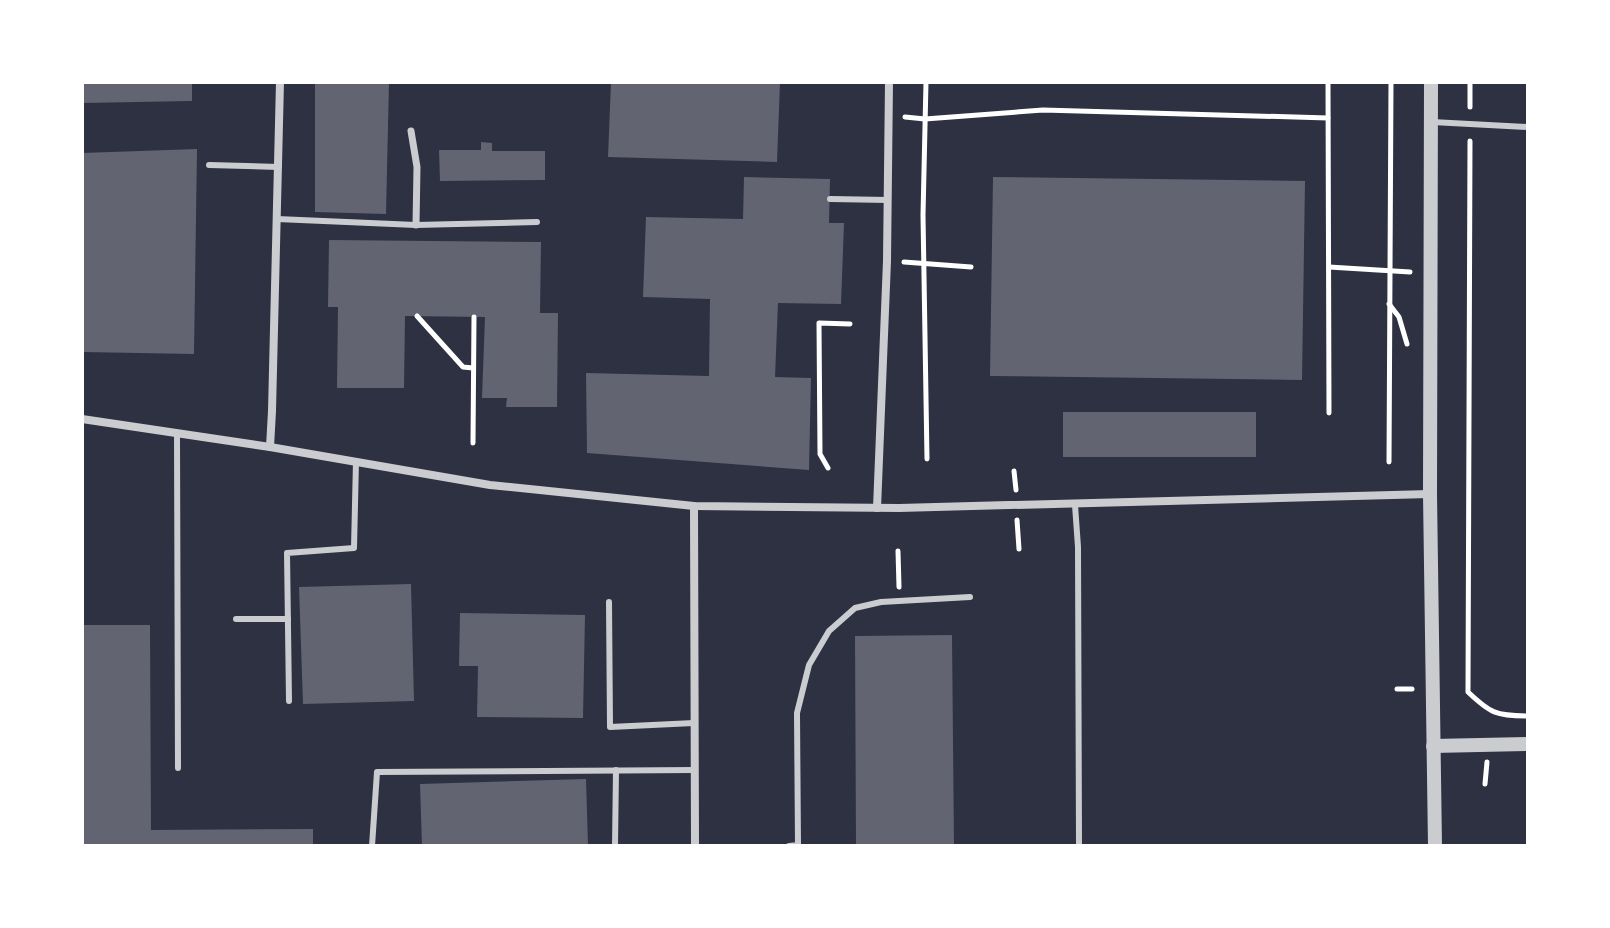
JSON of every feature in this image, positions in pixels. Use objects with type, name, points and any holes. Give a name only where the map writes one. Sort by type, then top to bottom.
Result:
[{"type":"street","points":[[270,447],[280,82]]},
{"type":"street","points":[[877,508],[887,261],[889,82]]},
{"type":"street","points":[[1431,82],[1430,494],[1435,846]]},
{"type":"street","points":[[411,131],[417,167],[416,225]]},
{"type":"street","points":[[82,419],[490,485],[694,506],[877,508],[1075,505],[1430,494]]},
{"type":"street","points":[[694,506],[695,846]]},
{"type":"street","points":[[1433,746],[1528,744]]},
{"type":"lane","points":[[1430,122],[1528,127]]},
{"type":"lane","points":[[209,165],[279,167]]},
{"type":"lane","points":[[830,199],[888,200]]},
{"type":"lane","points":[[277,219],[416,225],[537,222]]},
{"type":"lane","points":[[177,433],[178,768]]},
{"type":"lane","points":[[289,701],[287,553],[354,548],[356,461]]},
{"type":"lane","points":[[1075,505],[1078,547],[1079,846]]},
{"type":"lane","points":[[789,846],[798,845],[797,713],[809,665],[829,631],[855,608],[899,600],[970,597]]},
{"type":"lane","points":[[609,602],[610,727],[694,723]]},
{"type":"lane","points":[[236,619],[288,619]]},
{"type":"lane","points":[[615,846],[616,770]]},
{"type":"lane","points":[[372,846],[377,772],[695,770]]},
{"type":"path","points":[[926,82],[924,264],[927,459]]},
{"type":"path","points":[[1328,82],[1329,413]]},
{"type":"path","points":[[1389,462],[1391,82]]},
{"type":"path","points":[[1470,82],[1468,692],[1486,710],[1510,716],[1528,716]]},
{"type":"path","points":[[889,117],[925,119],[1043,110],[1328,118]]},
{"type":"path","points":[[887,261],[971,267]]},
{"type":"path","points":[[1328,267],[1431,274]]},
{"type":"path","points":[[417,316],[463,367],[473,368]]},
{"type":"path","points":[[473,443],[474,317]]},
{"type":"path","points":[[828,468],[820,454],[819,323],[850,324]]},
{"type":"path","points":[[898,551],[899,600]]},
{"type":"path","points":[[1459,687],[1468,687]]},
{"type":"path","points":[[1397,689],[1414,689]]},
{"type":"path","points":[[1486,710],[1487,719]]},
{"type":"path","points":[[1485,784],[1487,761]]},
{"type":"building","points":[[82,82],[192,82],[192,101],[82,103]]},
{"type":"building","points":[[315,82],[389,82],[386,214],[315,212]]},
{"type":"building","points":[[611,82],[780,82],[777,162],[608,157]]},
{"type":"building","points":[[481,142],[492,143],[492,151],[545,151],[545,180],[440,181],[439,150],[481,150]]},
{"type":"building","points":[[197,149],[194,354],[82,352],[82,153]]},
{"type":"building","points":[[744,177],[830,179],[829,223],[844,223],[841,304],[778,303],[775,377],[811,378],[809,470],[587,453],[586,373],[709,376],[710,299],[643,297],[646,217],[743,219]]},
{"type":"building","points":[[993,177],[1305,181],[1302,380],[990,376]]},
{"type":"building","points":[[329,240],[541,242],[540,313],[558,313],[557,407],[506,407],[507,398],[482,398],[485,317],[405,316],[404,388],[337,388],[338,307],[328,307]]},
{"type":"building","points":[[1063,412],[1256,412],[1256,457],[1063,457]]},
{"type":"building","points":[[411,584],[414,701],[303,704],[299,587]]},
{"type":"building","points":[[460,613],[585,615],[583,718],[477,717],[478,666],[459,666]]},
{"type":"building","points":[[82,625],[150,625],[151,830],[313,829],[313,846],[82,846]]},
{"type":"building","points":[[952,635],[954,846],[856,846],[855,636]]},
{"type":"building","points":[[586,779],[588,846],[422,846],[420,784]]}]
